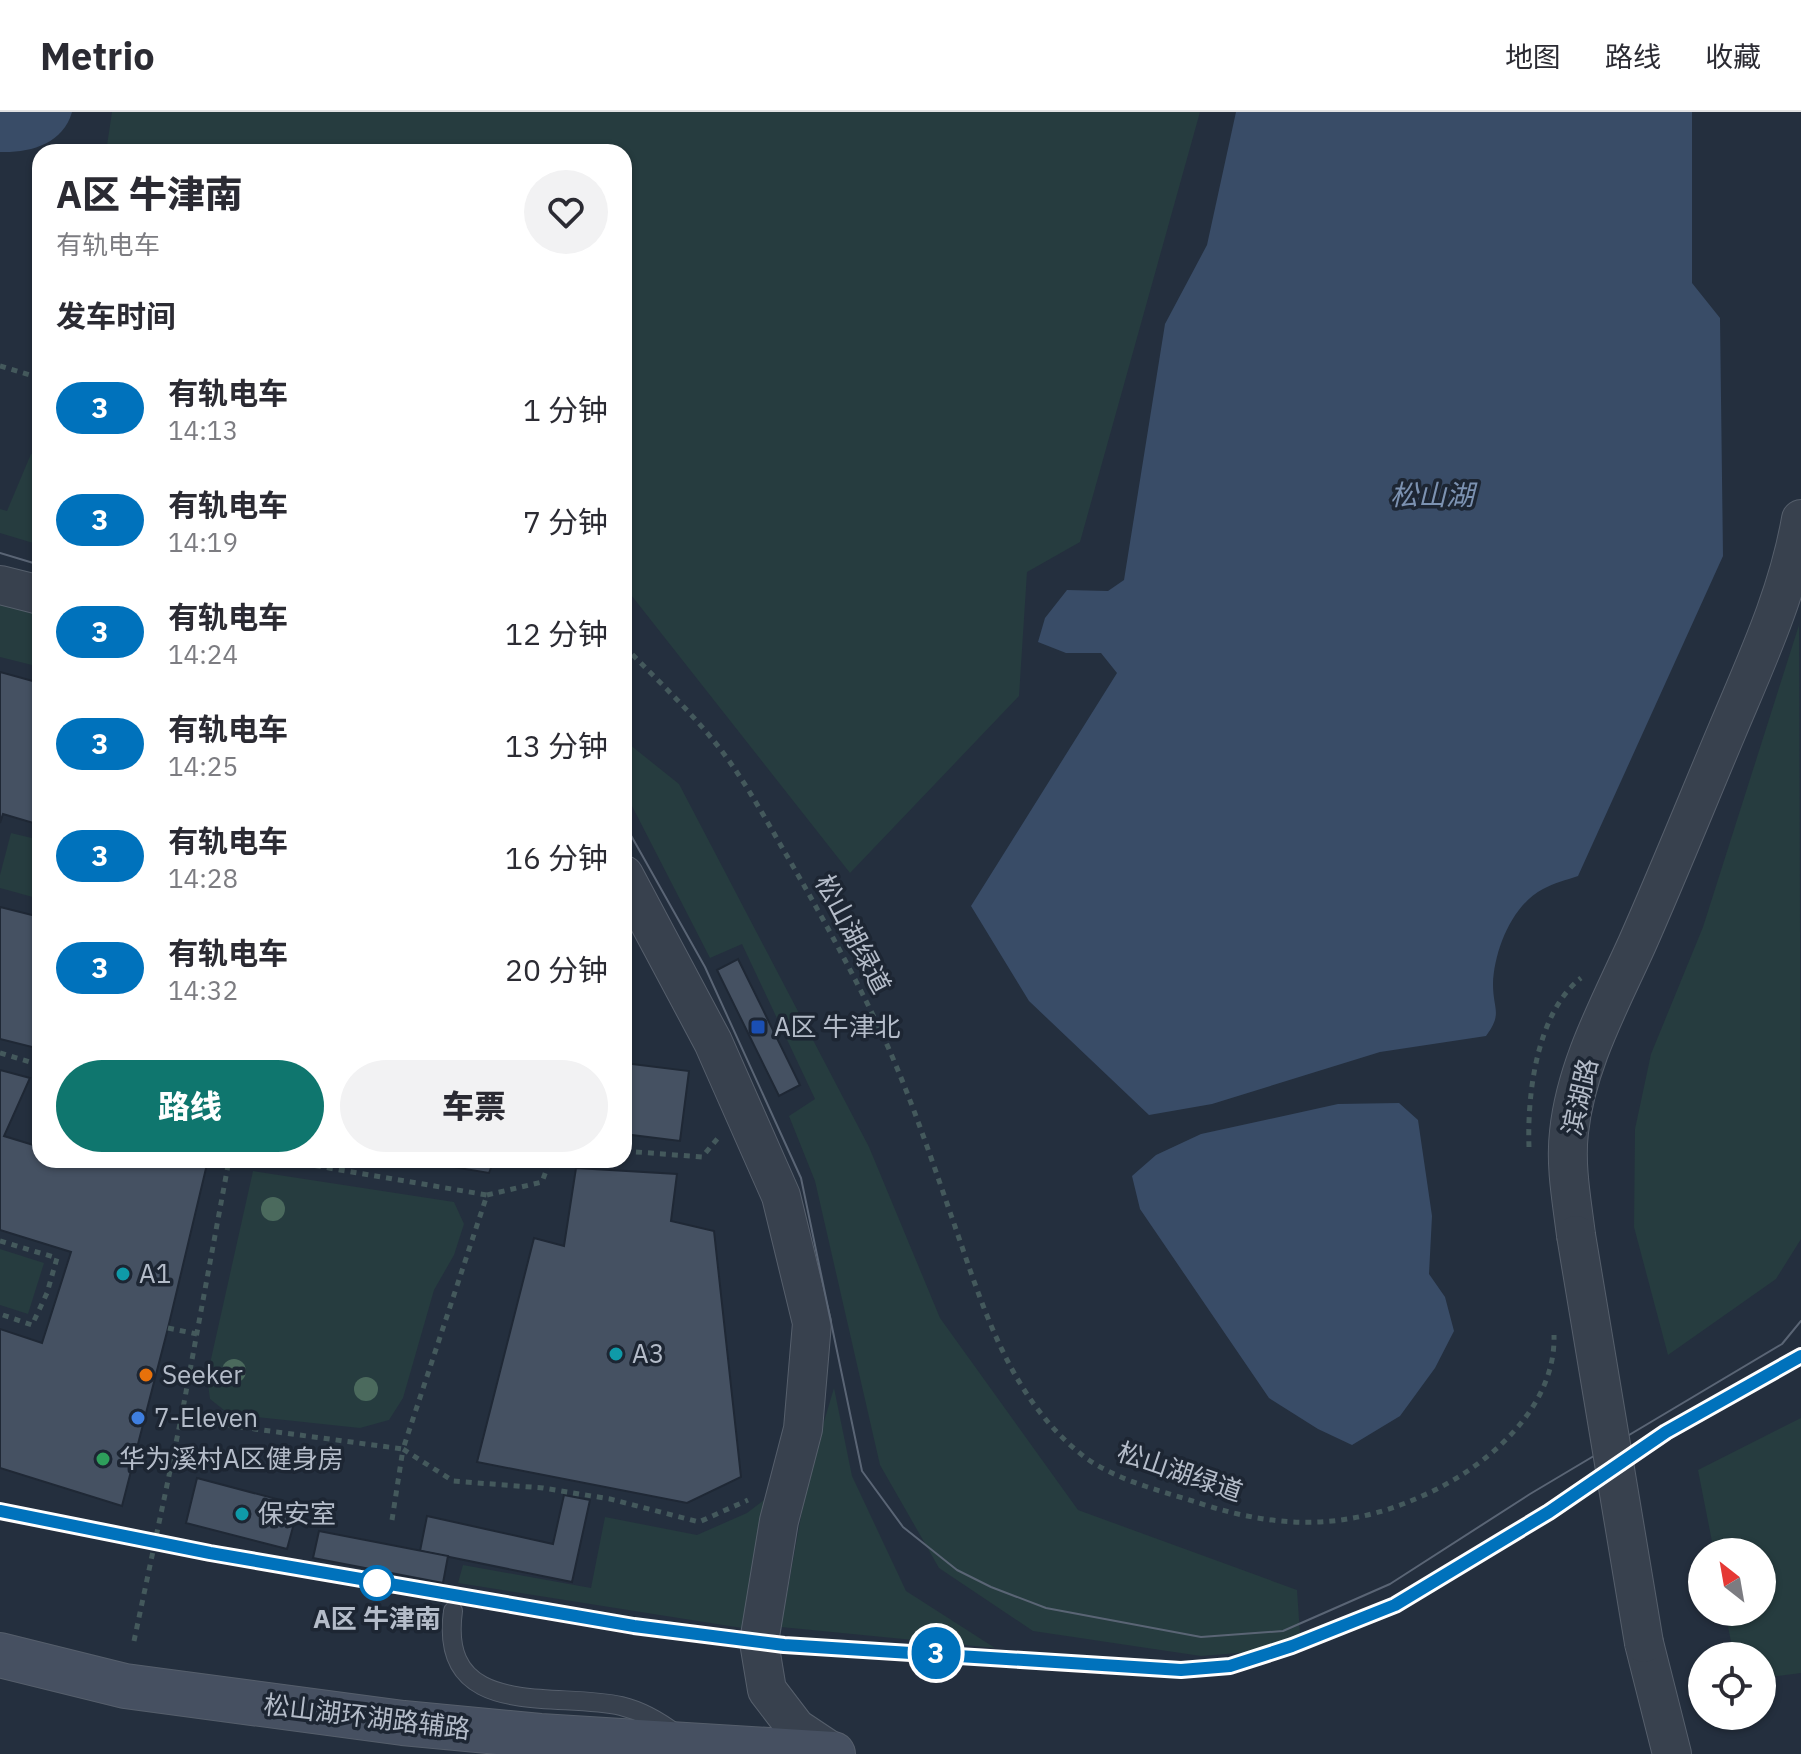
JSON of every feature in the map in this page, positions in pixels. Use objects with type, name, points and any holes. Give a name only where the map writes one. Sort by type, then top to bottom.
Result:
[{"type":"main road","name":"松山湖环湖路辅路","points":[[0,1655],[125,1686],[403,1723],[540,1736],[834,1754]]},
{"type":"street","name":"滨湖路","points":[[1672,1754],[1644,1643],[1576,1235],[1570,1184],[1569,1133],[1579,1081],[1596,1036],[1770,630],[1789,573],[1801,519]]},
{"type":"street","points":[[0,585],[32,593]]},
{"type":"street","points":[[632,890],[713,1042],[781,1196],[812,1323],[803,1429],[779,1521],[759,1642],[767,1690],[796,1728],[834,1754]]},
{"type":"lane","points":[[453,1611],[450,1632],[454,1651],[462,1668],[484,1687],[500,1694],[621,1706],[643,1712],[691,1746]]},
{"type":"path","points":[[0,366],[32,376]]},
{"type":"path","name":"松山湖绿道","points":[[632,654],[704,729],[728,759],[798,875],[875,1020],[932,1159],[1004,1357],[1040,1413],[1060,1436],[1089,1460],[1125,1479],[1230,1513],[1269,1521],[1309,1524],[1364,1517],[1438,1488],[1488,1456],[1511,1435],[1546,1380],[1554,1332]]},
{"type":"path","points":[[1530,1159],[1528,1129],[1533,1080],[1544,1033],[1555,1009],[1567,989],[1580,979],[1593,973],[1624,973]]},
{"type":"path","points":[[0,1053],[32,1063]]},
{"type":"path","points":[[632,1152],[702,1157],[742,1109]]},
{"type":"path","points":[[134,1641],[181,1419],[228,1168]]},
{"type":"path","points":[[329,1168],[487,1195],[542,1182],[547,1168]]},
{"type":"path","points":[[392,1520],[403,1449],[487,1195]]},
{"type":"path","points":[[0,1241],[57,1258],[47,1293],[32,1325],[0,1314]]},
{"type":"path","points":[[47,1293],[57,1297]]},
{"type":"path","points":[[168,1328],[197,1334]]},
{"type":"path","points":[[181,1419],[403,1449],[453,1481],[543,1488],[610,1499],[699,1522],[747,1501],[757,1491]]},
{"type":"green space","points":[[112,112],[1200,112],[1080,542],[1027,572],[1019,696],[850,873],[632,596],[632,144],[107,144]]},
{"type":"green space","points":[[32,454],[32,543],[0,533],[0,509],[7,511]]},
{"type":"green space","points":[[0,598],[32,607],[32,665],[0,657]]},
{"type":"green space","points":[[1799,625],[1801,1239],[1776,1279],[1668,1355],[1634,1227],[1635,1129],[1651,1054],[1703,927]]},
{"type":"green space","points":[[632,746],[679,784],[869,1147],[940,1318],[1078,1510],[1297,1590],[1301,1648],[1201,1656],[1033,1631],[939,1568],[880,1465],[815,1181],[789,1116],[815,1099],[742,944],[710,958],[632,806]]},
{"type":"green space","points":[[11,833],[32,838],[32,897],[0,888],[0,875]]},
{"type":"green space","points":[[253,1171],[454,1202],[464,1224],[454,1255],[434,1290],[403,1398],[389,1420],[360,1428],[229,1414],[210,1399],[207,1377]]},
{"type":"green space","points":[[0,1249],[44,1263],[28,1314],[0,1305]]},
{"type":"green space","points":[[834,1388],[852,1476],[906,1591],[995,1648],[781,1627],[809,1472]]},
{"type":"green space","points":[[1801,1418],[1801,1673],[1776,1676],[1776,1642],[1731,1642],[1728,1626],[1776,1626],[1776,1538],[1711,1538],[1698,1470]]},
{"type":"green space","points":[[772,1494],[742,1628],[458,1583],[463,1565],[591,1588],[605,1517],[697,1535],[747,1513]]},
{"type":"water","points":[[0,112],[72,112],[61,132],[44,144],[32,144],[32,149],[23,151],[0,152]]},
{"type":"water","name":"松山湖","points":[[1236,112],[1692,112],[1692,283],[1720,318],[1723,556],[1578,876],[1551,885],[1532,896],[1507,930],[1494,971],[1496,1016],[1486,1036],[1380,1052],[1212,1104],[1149,1115],[1029,1001],[971,906],[1117,673],[1101,653],[1066,653],[1038,642],[1045,618],[1067,590],[1108,591],[1124,580],[1165,324],[1207,245]]},
{"type":"water","points":[[1399,1103],[1418,1120],[1432,1216],[1429,1274],[1445,1297],[1454,1331],[1435,1368],[1400,1416],[1352,1445],[1318,1429],[1269,1398],[1140,1209],[1132,1176],[1156,1155],[1201,1134],[1338,1104]]},
{"type":"building","points":[[0,672],[32,681],[32,823],[3,814],[0,823]]},
{"type":"building","points":[[0,907],[32,915],[32,1047],[0,1039]]},
{"type":"building","name":"A区 牛津北","points":[[738,959],[800,1085],[779,1096],[717,970]]},
{"type":"building","points":[[632,1064],[689,1071],[680,1141],[632,1135]]},
{"type":"building","name":"A1","points":[[0,1070],[30,1078],[4,1136],[32,1145],[32,1168],[206,1168],[122,1506],[0,1468],[0,1329],[42,1343],[71,1252],[0,1230]]},
{"type":"building","points":[[459,1168],[491,1168],[489,1173]]},
{"type":"building","name":"A3","points":[[576,1168],[677,1174],[671,1221],[714,1231],[741,1477],[687,1503],[477,1462],[534,1238],[564,1246]]},
{"type":"building","name":"保安室","points":[[197,1478],[299,1505],[287,1549],[186,1523]]},
{"type":"building","points":[[564,1495],[590,1500],[572,1582],[420,1551],[427,1516],[553,1544]]},
{"type":"building","points":[[319,1531],[448,1556],[443,1583],[313,1558]]},
{"type":"tram line","points":[[0,553],[32,563]]},
{"type":"tram line","points":[[632,837],[705,967],[801,1178],[862,1471],[903,1527],[957,1570],[991,1587],[1046,1608],[1201,1637],[1283,1631],[1390,1584],[1530,1494],[1782,1344],[1801,1321]]},
{"type":"tram line","points":[[0,1511],[154,1542],[634,1626],[784,1645],[1181,1670],[1230,1666],[1292,1646],[1395,1605],[1549,1512],[1666,1432],[1801,1356]]},
{"type":"tram line","name":"3","points":[[0,1511],[108,1534],[434,1592],[634,1626],[784,1645],[1181,1670],[1230,1666],[1292,1646],[1395,1605],[1549,1512],[1666,1432],[1801,1356]]},
{"type":"place","name":"A区 牛津北","points":[[758,1027]]},
{"type":"place","name":"A1","points":[[123,1274]]},
{"type":"place","name":"A3","points":[[616,1354]]},
{"type":"place","name":"Seeker","points":[[146,1375]]},
{"type":"place","name":"7-Eleven","points":[[138,1418]]},
{"type":"place","name":"华为溪村A区健身房","points":[[103,1459]]},
{"type":"place","name":"保安室","points":[[242,1514]]},
{"type":"place","name":"A区 牛津南","points":[[377,1583]]}]
